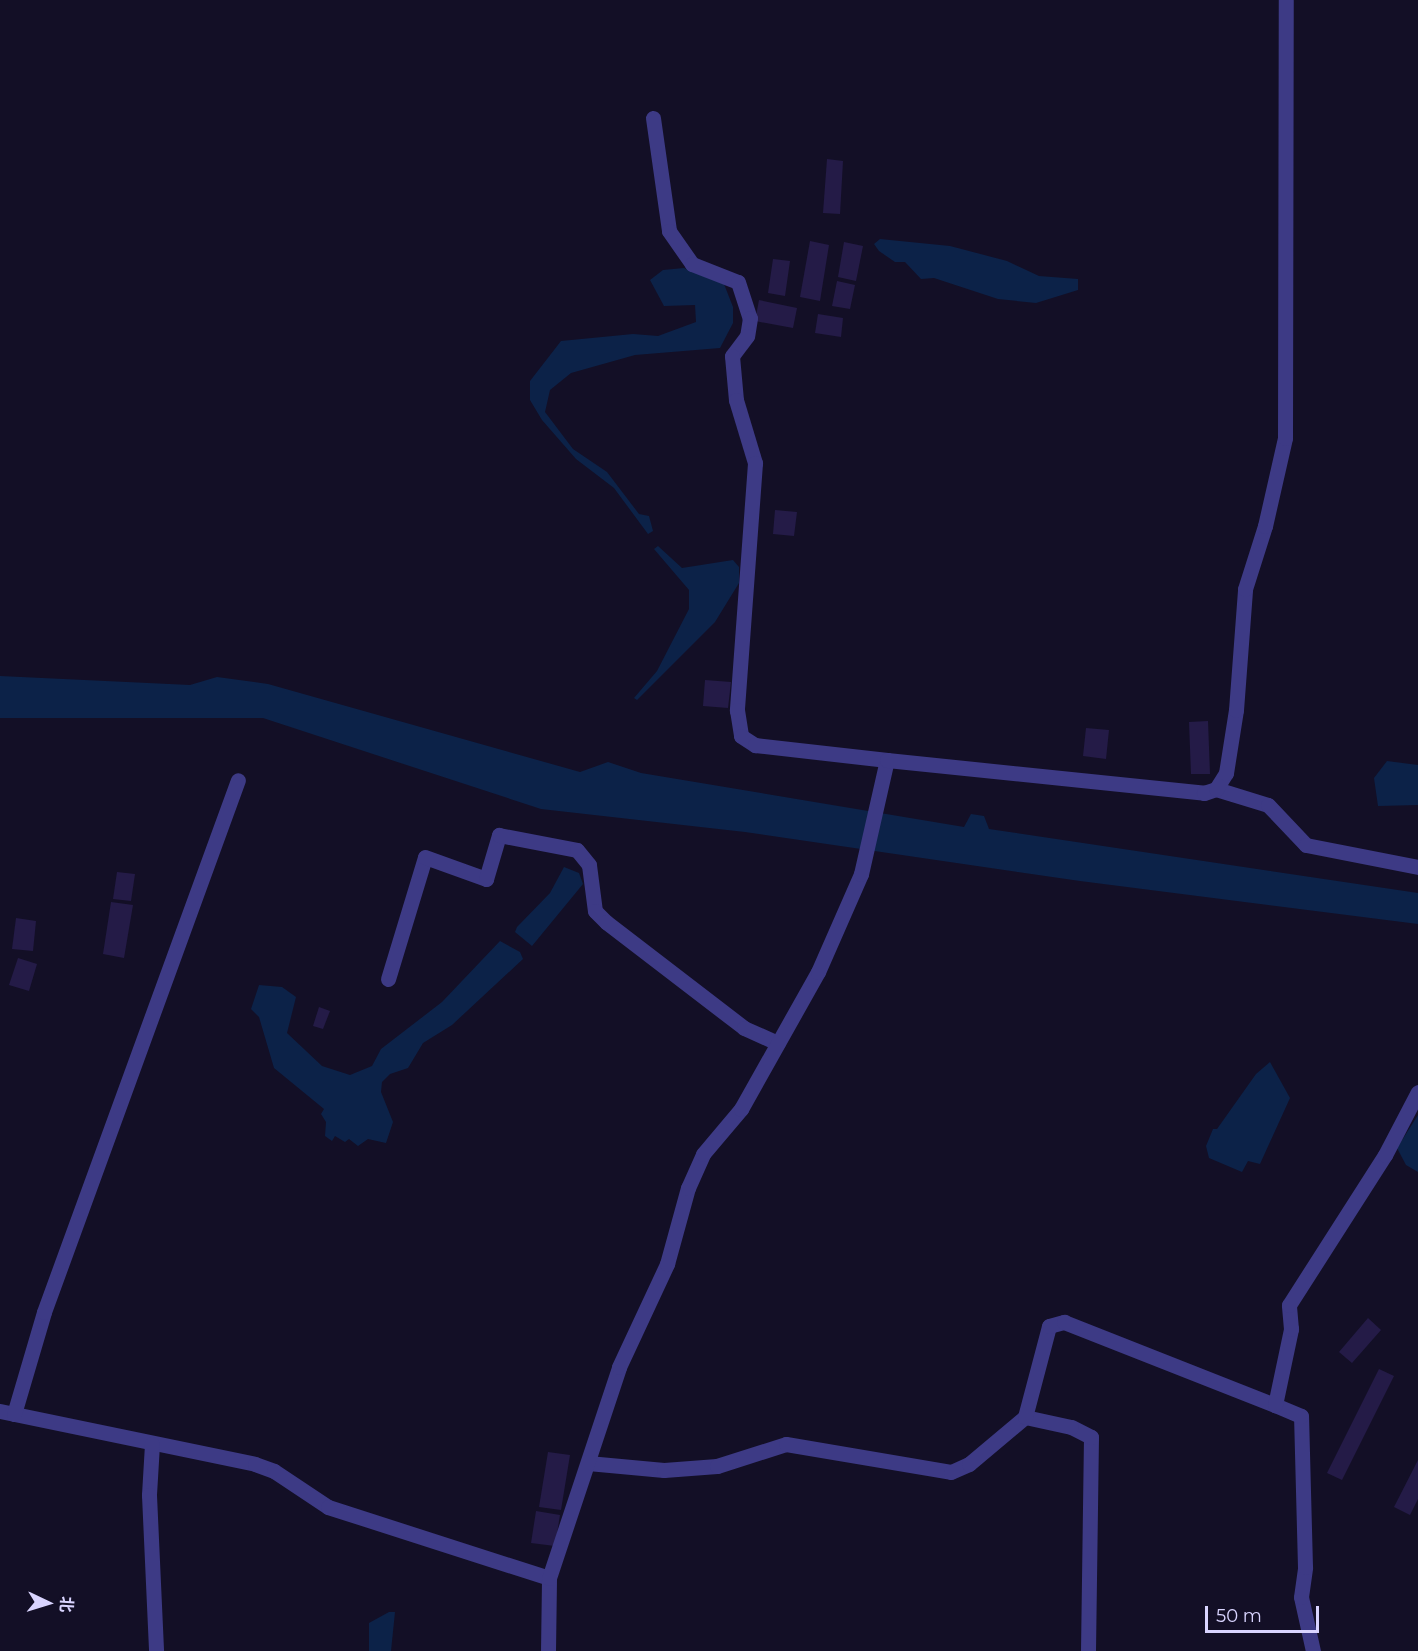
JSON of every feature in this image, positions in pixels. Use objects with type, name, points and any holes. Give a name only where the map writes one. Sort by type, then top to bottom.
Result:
[{"type":"street","points":[[1216,789],[1226,773],[1236,710],[1245,589],[1265,526],[1285,438],[1286,0]]},
{"type":"street","points":[[653,118],[669,231],[692,264],[738,282],[750,318],[747,336],[732,356],[736,400],[755,463],[737,710],[741,736],[755,745],[887,760],[1204,793],[1216,789],[1268,805],[1306,845],[1418,867]]},
{"type":"street","points":[[548,1651],[549,1578],[619,1367],[667,1264],[688,1188],[703,1154],[741,1109],[818,972],[861,874],[887,760]]},
{"type":"street","points":[[238,780],[7,1412],[255,1464],[274,1471],[328,1507],[549,1578]]},
{"type":"street","points":[[388,979],[424,856],[486,879],[499,835],[577,850],[589,865],[595,911],[606,922],[744,1028],[778,1043]]},
{"type":"street","points":[[1275,1405],[1291,1329],[1289,1305],[1293,1295],[1310,1274],[1385,1155],[1418,1092]]},
{"type":"street","points":[[588,1463],[664,1470],[717,1466],[786,1444],[951,1472],[969,1464],[1025,1417],[1049,1326],[1064,1322],[1301,1416],[1305,1555],[1301,1597],[1313,1651]]},
{"type":"street","points":[[1025,1417],[1071,1427],[1091,1437],[1088,1651]]},
{"type":"street","points":[[152,1444],[149,1495],[156,1651]]},
{"type":"water","points":[[880,239],[950,246],[1007,261],[1039,276],[1078,279],[1078,290],[1036,303],[998,299],[934,278],[921,279],[905,262],[895,262],[879,251],[874,244]]},
{"type":"water","points":[[684,268],[724,284],[733,307],[733,323],[720,348],[635,355],[571,373],[550,390],[545,412],[573,449],[607,472],[639,514],[649,516],[653,531],[648,534],[614,488],[576,459],[542,420],[530,400],[530,381],[561,341],[633,334],[658,336],[696,322],[695,305],[664,306],[650,280],[663,270]]},
{"type":"water","points":[[658,546],[682,568],[733,560],[739,567],[739,583],[715,622],[637,700],[634,698],[657,671],[689,609],[689,590],[654,549]]},
{"type":"water","points":[[0,676],[190,685],[217,677],[268,684],[580,772],[608,762],[641,773],[964,827],[971,814],[984,816],[989,829],[1418,893],[1418,924],[1080,881],[745,832],[541,809],[263,718],[0,718]]},
{"type":"water","points":[[1387,761],[1418,765],[1418,805],[1378,806],[1374,778]]},
{"type":"water","points":[[564,867],[579,873],[583,884],[532,946],[515,932],[517,927],[550,893]]},
{"type":"water","points":[[500,941],[520,952],[523,959],[452,1025],[423,1043],[408,1068],[390,1074],[382,1082],[381,1092],[393,1122],[386,1143],[368,1139],[358,1146],[349,1139],[345,1142],[335,1136],[332,1141],[325,1136],[326,1122],[321,1114],[324,1109],[274,1068],[259,1017],[251,1009],[259,985],[282,987],[296,997],[287,1033],[322,1066],[350,1075],[372,1066],[381,1049],[442,1002]]},
{"type":"water","points":[[1270,1062],[1290,1098],[1260,1164],[1248,1161],[1242,1172],[1209,1158],[1206,1146],[1213,1129],[1217,1129],[1256,1074]]},
{"type":"water","points":[[1418,1115],[1418,1172],[1406,1165],[1397,1148]]},
{"type":"water","points":[[389,1612],[395,1612],[391,1651],[369,1651],[369,1623]]},
{"type":"building","points":[[827,159],[843,161],[840,214],[823,213]]},
{"type":"building","points":[[810,241],[829,245],[820,301],[800,297]]},
{"type":"building","points":[[844,242],[863,246],[856,281],[838,277]]},
{"type":"building","points":[[773,259],[790,261],[785,296],[768,293]]},
{"type":"building","points":[[837,281],[855,285],[850,309],[832,306]]},
{"type":"building","points":[[759,300],[797,308],[793,328],[755,321]]},
{"type":"building","points":[[818,314],[843,318],[841,337],[815,333]]},
{"type":"building","points":[[775,510],[797,512],[794,536],[773,534]]},
{"type":"building","points":[[705,680],[731,682],[728,708],[703,706]]},
{"type":"building","points":[[1208,721],[1210,774],[1191,774],[1189,722]]},
{"type":"building","points":[[1086,728],[1109,730],[1106,759],[1083,756]]},
{"type":"building","points":[[117,872],[135,874],[131,901],[113,899]]},
{"type":"building","points":[[111,902],[133,905],[124,958],[103,954]]},
{"type":"building","points":[[16,918],[36,921],[33,951],[12,949]]},
{"type":"building","points":[[18,958],[37,964],[29,991],[9,985]]},
{"type":"building","points":[[319,1007],[330,1011],[323,1029],[313,1026]]},
{"type":"building","points":[[1368,1318],[1381,1330],[1352,1363],[1339,1352]]},
{"type":"building","points":[[1379,1369],[1394,1376],[1342,1480],[1327,1473]]},
{"type":"building","points":[[548,1452],[570,1455],[561,1510],[539,1507]]},
{"type":"building","points":[[1418,1460],[1418,1499],[1410,1515],[1394,1507]]},
{"type":"building","points":[[536,1511],[560,1515],[555,1546],[531,1543]]}]
